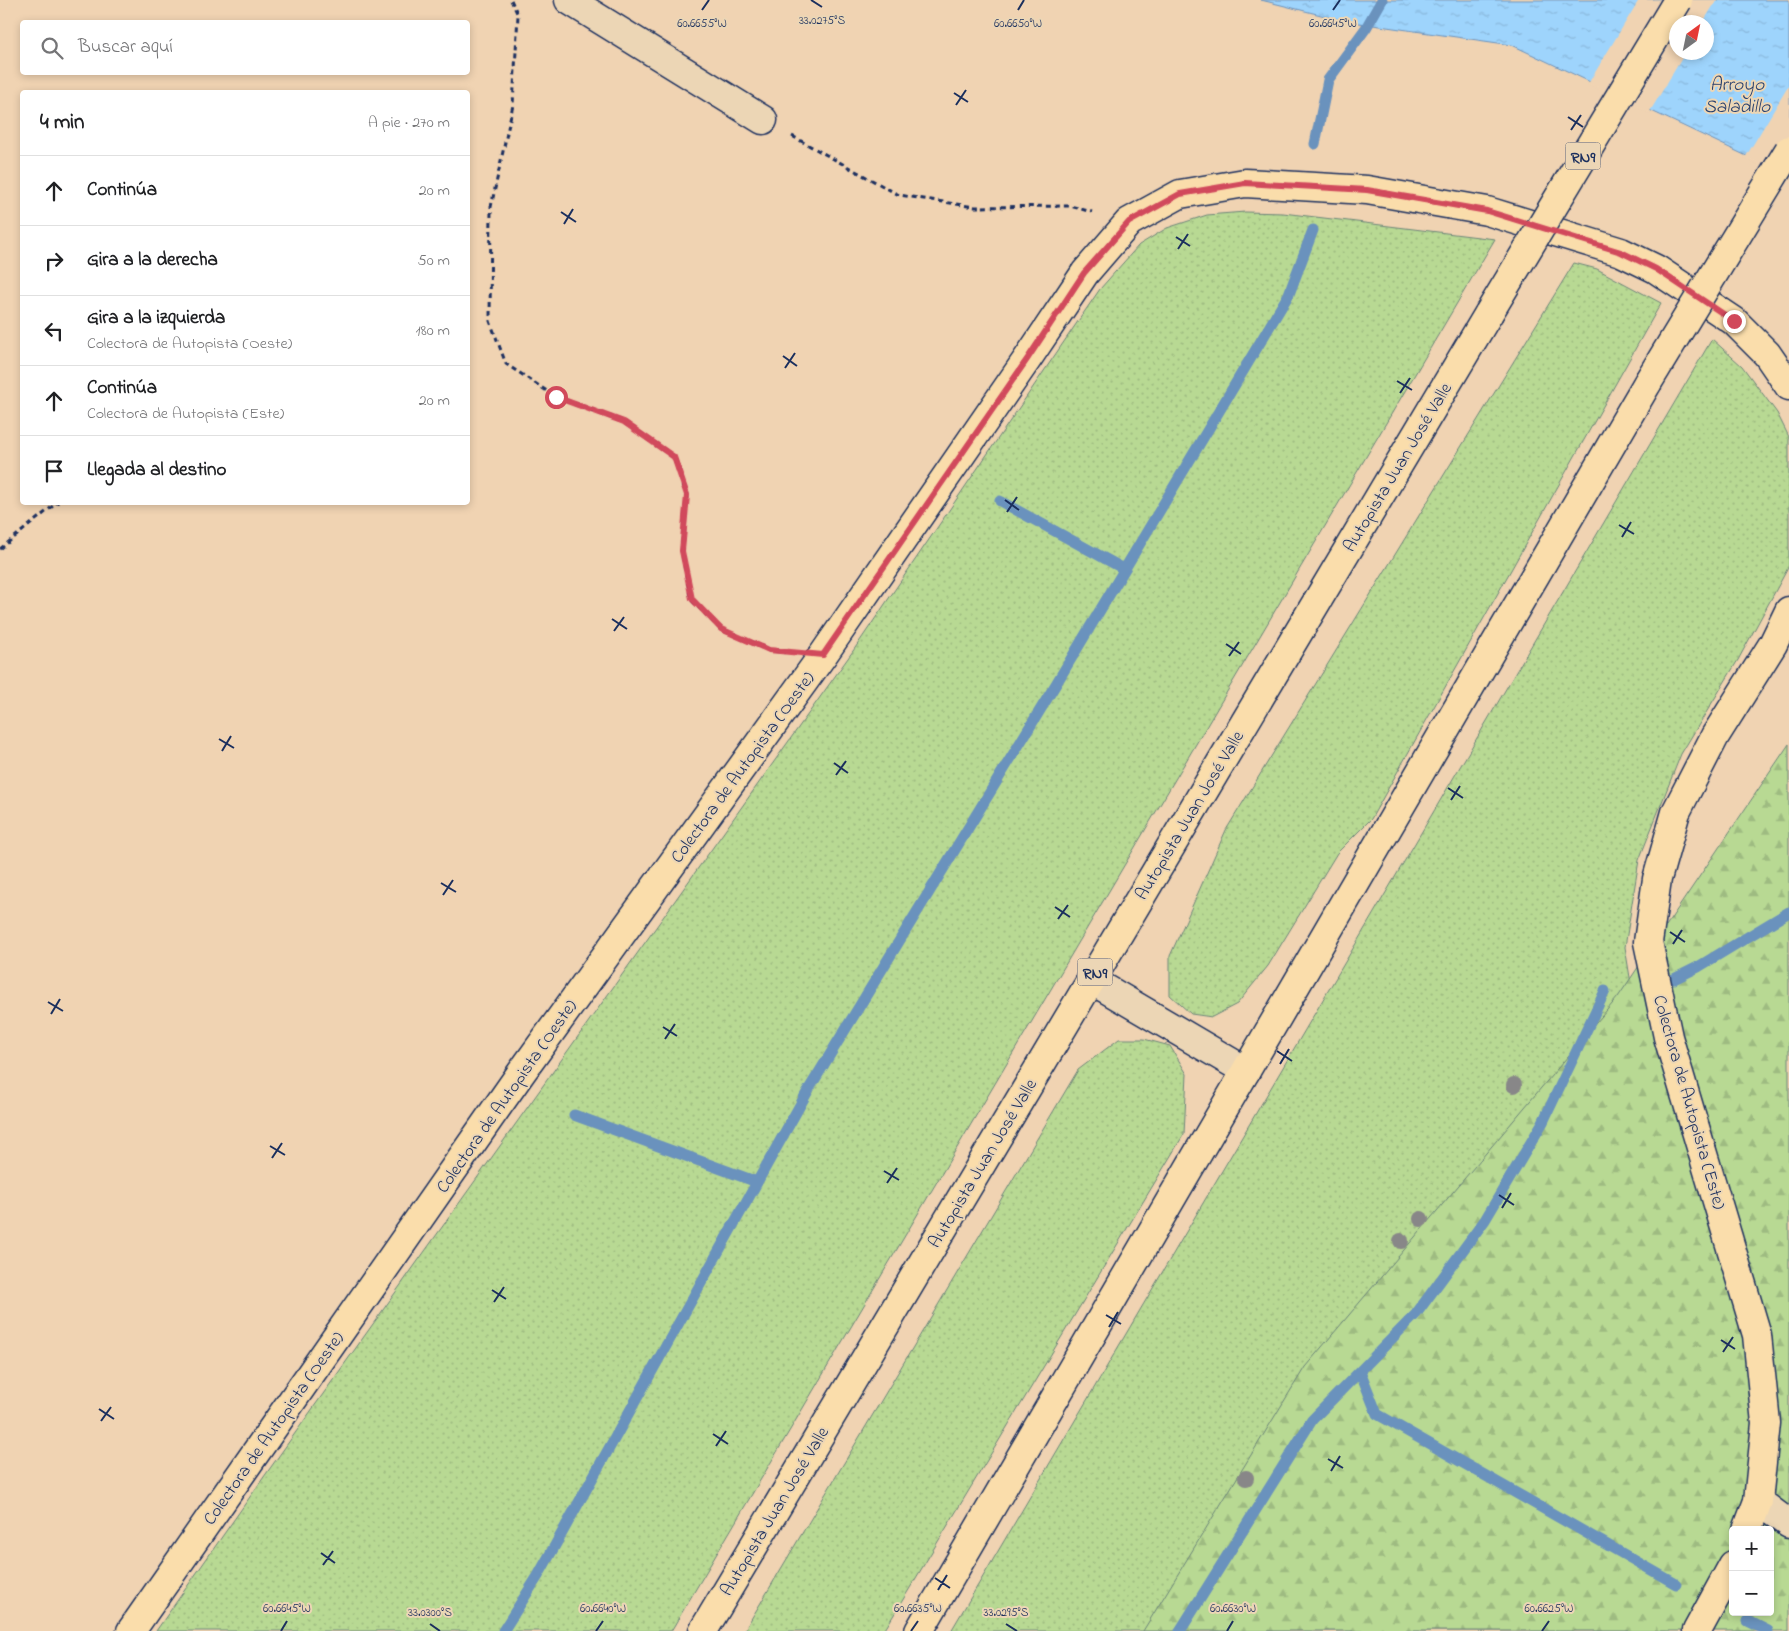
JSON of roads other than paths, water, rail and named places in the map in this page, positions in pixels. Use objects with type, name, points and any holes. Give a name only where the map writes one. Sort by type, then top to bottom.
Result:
[{"type":"main road","name":"Autopista Juan José Valle","points":[[702,1631],[1678,0]]},
{"type":"main road","points":[[919,1631],[1648,382],[1789,150]]},
{"type":"main road","name":"Colectora de Autopista (Oeste)","points":[[131,1631],[516,1081],[823,655],[1084,273],[1129,222],[1180,194],[1245,183],[1367,190],[1487,211],[1621,252],[1656,269],[1734,321],[1767,354],[1789,386]]},
{"type":"main road","name":"Colectora de Autopista (Este)","points":[[1749,1526],[1758,1501],[1766,1422],[1757,1335],[1668,1037],[1648,942],[1657,879],[1676,812],[1715,736],[1773,644],[1789,611]]},
{"type":"main road","points":[[1697,1631],[1730,1571]]},
{"type":"street","points":[[569,0],[762,120]]},
{"type":"street","points":[[1091,980],[1246,1071]]},
{"type":"street","points":[[1758,1501],[1789,1524]]},
{"type":"water","name":"Arroyo Saladillo","points":[[1261,0],[1789,0],[1789,176],[1512,45],[1345,21]]},
{"type":"waterway","points":[[1315,144],[1328,80],[1366,28],[1382,0]]},
{"type":"waterway","points":[[503,1631],[538,1576],[809,1089],[1056,684],[1289,294],[1313,230]]},
{"type":"waterway","points":[[1000,501],[1124,569]]},
{"type":"waterway","points":[[1674,979],[1698,967],[1789,912]]},
{"type":"waterway","points":[[1180,1631],[1312,1420],[1416,1314],[1485,1220],[1543,1122],[1605,991]]},
{"type":"waterway","points":[[574,1115],[757,1182]]},
{"type":"waterway","points":[[1360,1371],[1377,1414],[1676,1584]]},
{"type":"waterway","points":[[1748,1621],[1768,1631]]}]
